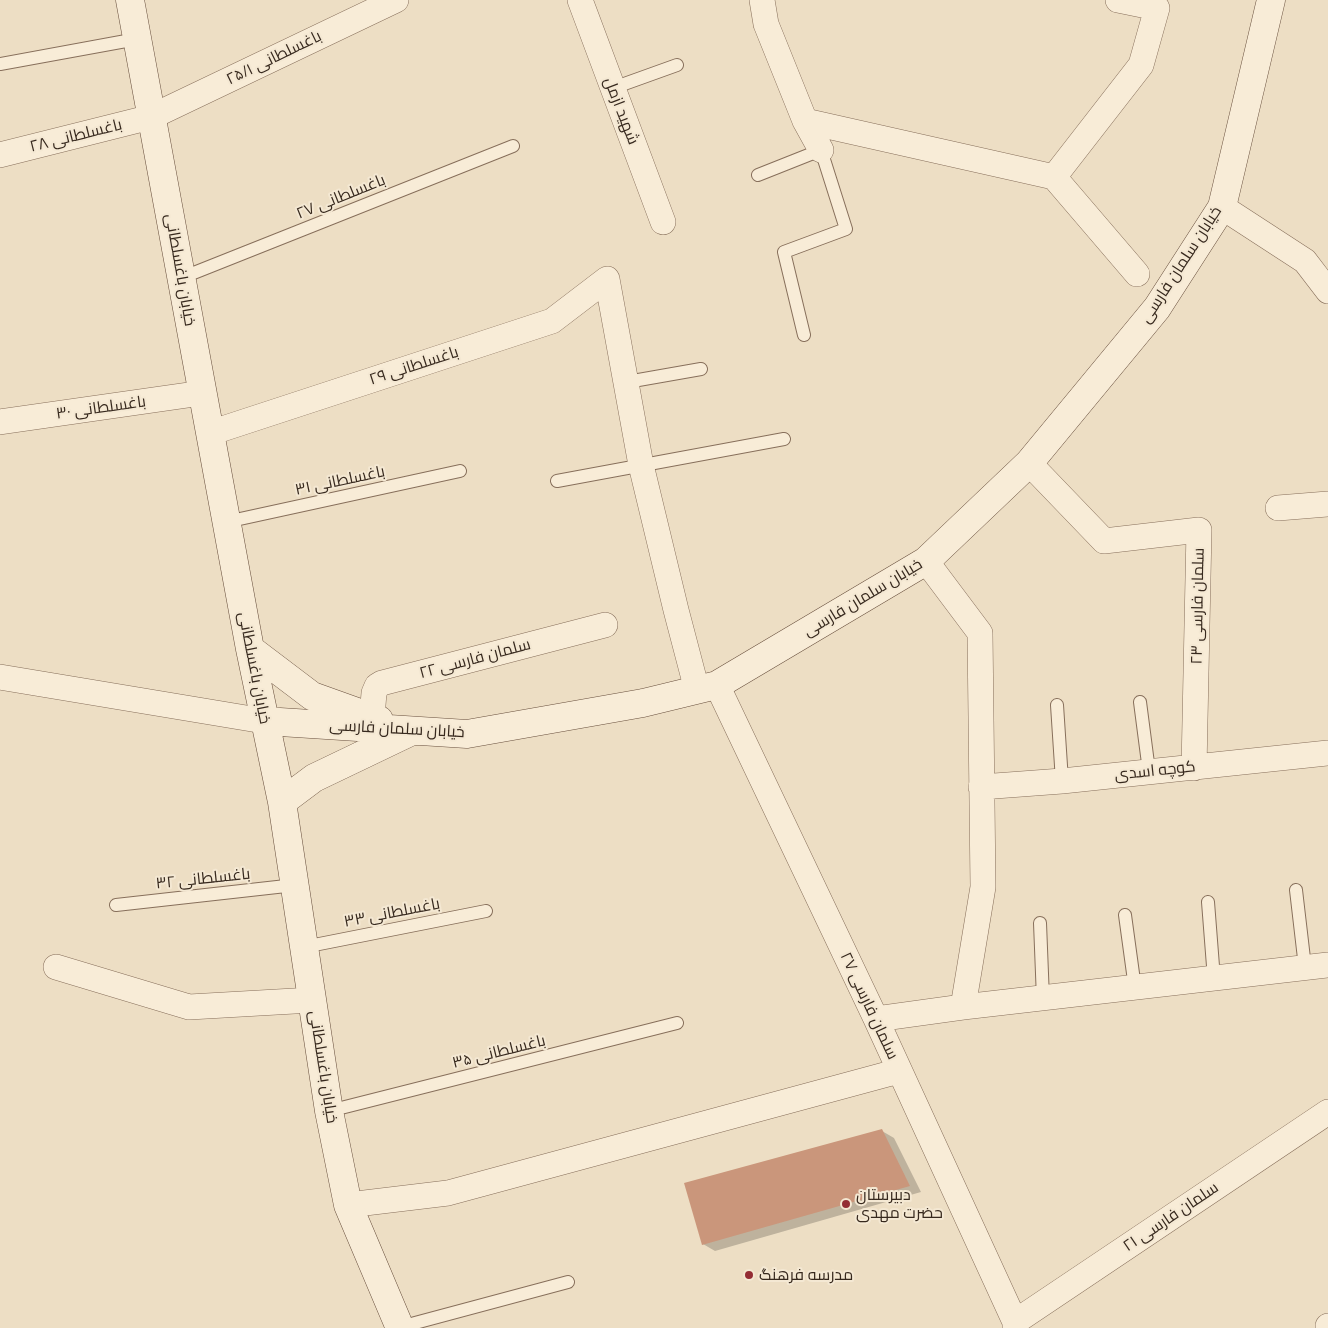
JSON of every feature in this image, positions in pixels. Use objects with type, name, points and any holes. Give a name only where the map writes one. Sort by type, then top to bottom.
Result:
[{"type":"street","name":"خیابان باغسلطانی","points":[[130,0],[250,649],[282,802],[329,1111],[348,1205],[400,1328]]},
{"type":"street","name":"شهید ازمل","points":[[580,0],[663,222]]},
{"type":"street","points":[[762,0],[766,24],[805,121],[821,150]]},
{"type":"street","points":[[1054,177],[1142,64],[1157,8],[1118,0]]},
{"type":"street","name":"خیابان سلمان فارسی","points":[[264,721],[411,732],[468,734],[643,703],[707,688],[926,561],[1029,463],[1157,308],[1222,207],[1271,0]]},
{"type":"street","name":"باغسلطانی ۲۵/۱","points":[[151,117],[389,1]]},
{"type":"street","name":"باغسلطانی ۲۸","points":[[0,155],[151,117]]},
{"type":"street","points":[[805,121],[1054,177],[1137,274]]},
{"type":"street","points":[[1222,207],[1305,261],[1328,291]]},
{"type":"street","name":"سلمان فارسی ۲۷","points":[[607,279],[641,465],[676,610],[707,688],[876,1020],[1015,1325]]},
{"type":"street","name":"باغسلطانی ۲۹","points":[[210,433],[552,321],[607,279]]},
{"type":"street","name":"باغسلطانی ۳۰","points":[[0,422],[202,393]]},
{"type":"street","name":"سلمان فارسی ۲۳","points":[[1029,463],[1104,541],[1200,530],[1194,768]]},
{"type":"street","points":[[1278,508],[1328,504]]},
{"type":"street","points":[[926,561],[980,633],[983,887],[963,1007]]},
{"type":"street","name":"سلمان فارسی ۲۲","points":[[372,717],[374,693],[382,683],[605,625]]},
{"type":"street","points":[[250,649],[312,696],[411,732]]},
{"type":"street","points":[[0,677],[264,721]]},
{"type":"street","points":[[282,802],[314,778],[411,732]]},
{"type":"street","name":"کوچه اسدی","points":[[981,787],[1194,768],[1328,753]]},
{"type":"street","points":[[876,1020],[963,1007],[1317,966]]},
{"type":"street","points":[[56,967],[189,1007],[312,1000]]},
{"type":"street","points":[[348,1205],[448,1193],[899,1071]]},
{"type":"street","name":"سلمان فارسی ۲۱","points":[[1015,1325],[1328,1112]]},
{"type":"lane","points":[[0,64],[137,38]]},
{"type":"lane","points":[[613,88],[677,65]]},
{"type":"lane","name":"باغسلطانی ۲۷","points":[[181,278],[513,146]]},
{"type":"lane","points":[[758,175],[821,150],[846,229],[784,252],[804,335]]},
{"type":"lane","points":[[627,382],[701,368]]},
{"type":"lane","points":[[557,481],[784,439]]},
{"type":"lane","name":"باغسلطانی ۳۱","points":[[226,522],[460,471]]},
{"type":"lane","points":[[1140,702],[1149,771]]},
{"type":"lane","points":[[1057,706],[1062,780]]},
{"type":"lane","name":"باغسلطانی ۳۲","points":[[116,905],[295,886]]},
{"type":"lane","points":[[1296,890],[1317,966]]},
{"type":"lane","points":[[1208,902],[1214,979]]},
{"type":"lane","name":"باغسلطانی ۳۳","points":[[304,947],[486,912]]},
{"type":"lane","points":[[1125,915],[1135,988]]},
{"type":"lane","points":[[1040,923],[1043,999]]},
{"type":"lane","name":"باغسلطانی ۳۵","points":[[329,1111],[677,1023]]},
{"type":"lane","points":[[400,1328],[568,1282]]},
{"type":"building","points":[[882,1129],[910,1186],[702,1245],[684,1183]]},
{"type":"place","name":"دبیرستان حضرت مهدی","points":[[846,1204]]},
{"type":"place","name":"مدرسه فرهنگ","points":[[749,1275]]}]
